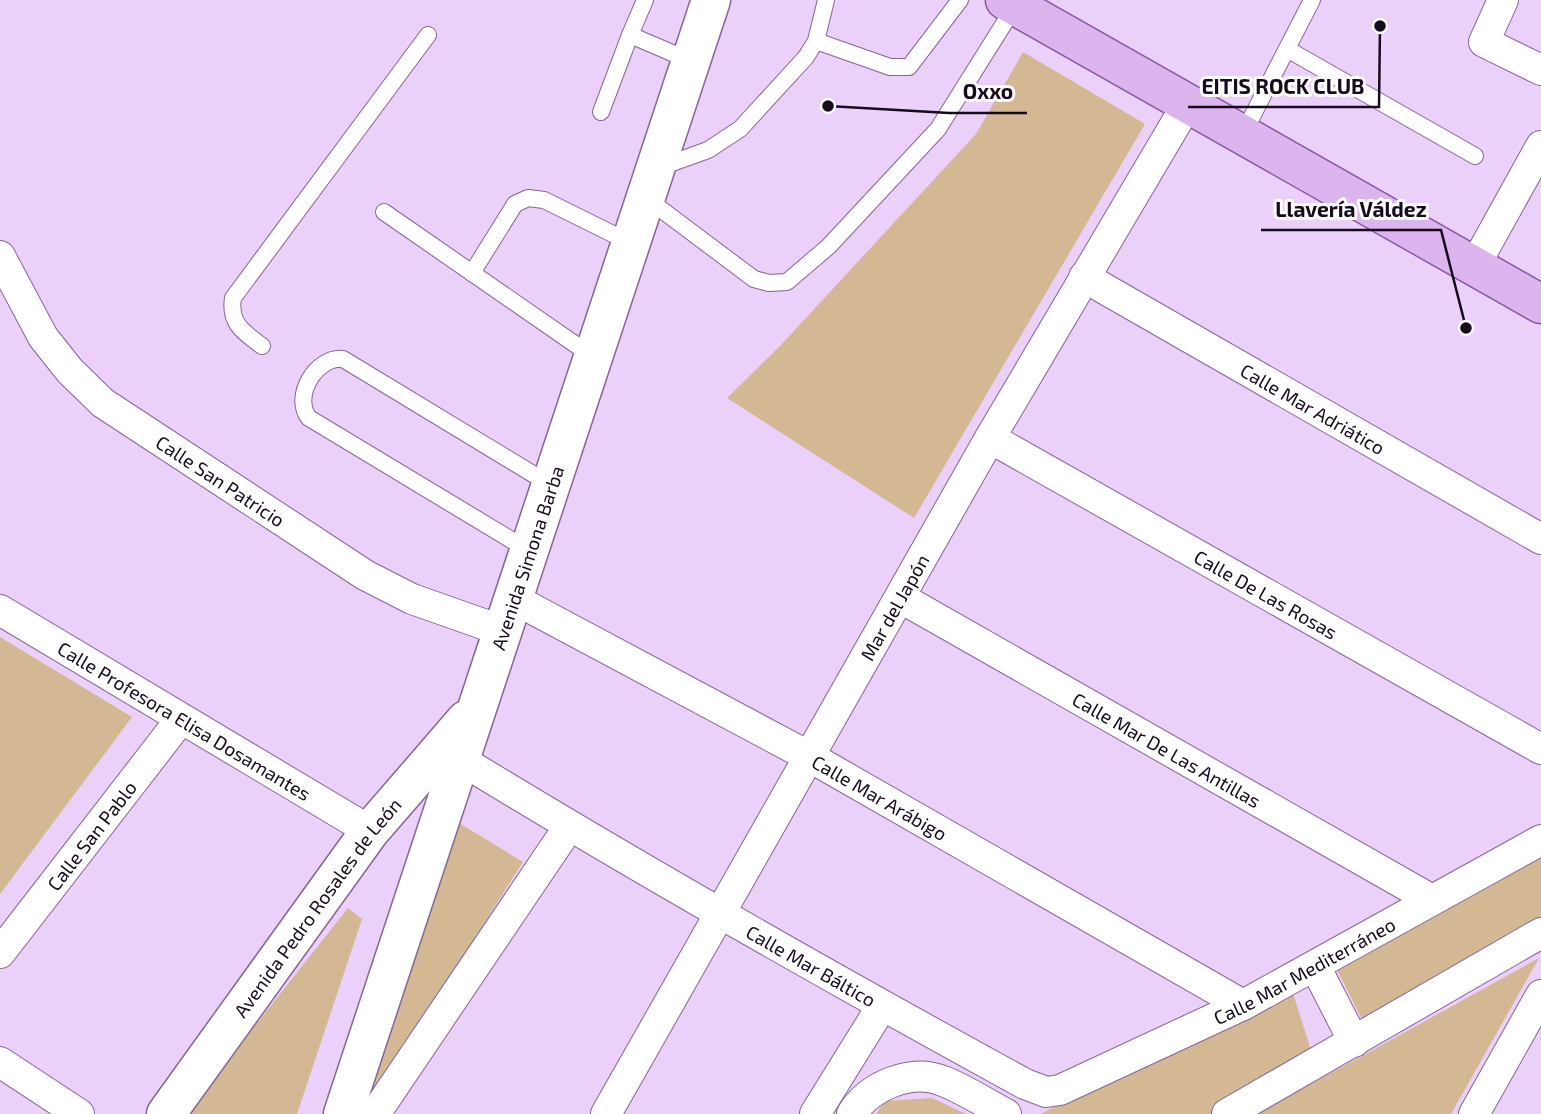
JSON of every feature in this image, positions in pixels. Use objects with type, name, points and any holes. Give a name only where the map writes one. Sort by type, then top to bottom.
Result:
[{"type":"main road","name":"Avenida Simona Barba","points":[[343,1114],[711,0]]},
{"type":"main road","points":[[1028,6],[1188,103],[1541,304]]},
{"type":"main road","name":"Avenida Pedro Rosales de León","points":[[166,1114],[370,831],[477,708]]},
{"type":"street","points":[[1503,0],[1484,42],[1541,70]]},
{"type":"street","name":"Mar del Japón","points":[[606,1114],[718,912],[810,757],[990,438],[1188,103]]},
{"type":"street","points":[[1475,265],[1541,146]]},
{"type":"street","name":"Calle San Patricio","points":[[0,256],[43,337],[70,371],[103,403],[365,575],[412,599],[509,615]]},
{"type":"street","name":"Calle Mar Adriático","points":[[1084,277],[1541,539]]},
{"type":"street","name":"Calle De Las Rosas","points":[[990,438],[1541,750]]},
{"type":"street","name":"Calle Mar De Las Antillas","points":[[901,598],[1432,900]]},
{"type":"street","name":"Calle Profesora Elisa Dosamantes","points":[[0,610],[370,831]]},
{"type":"street","name":"Calle Mar Arábigo","points":[[509,615],[810,757],[1243,1005]]},
{"type":"street","name":"Calle San Pablo","points":[[0,953],[181,719]]},
{"type":"street","name":"Calle Mar Báltico","points":[[461,760],[568,828],[882,1006],[1025,1084],[1046,1092],[1060,1090]]},
{"type":"street","points":[[375,1114],[568,828]]},
{"type":"street","name":"Calle Mar Mediterráneo","points":[[1060,1090],[1243,1005],[1541,840]]},
{"type":"street","points":[[1227,1114],[1541,933]]},
{"type":"street","points":[[1315,966],[1354,1042]]},
{"type":"street","points":[[1474,1114],[1541,995]]},
{"type":"street","points":[[815,1114],[882,1006]]},
{"type":"street","points":[[0,1062],[79,1114]]},
{"type":"street","points":[[852,1114],[858,1104],[884,1085],[911,1077],[940,1079],[1006,1114]]},
{"type":"lane","points":[[601,112],[645,0]]},
{"type":"lane","points":[[826,0],[816,41],[806,57],[740,130],[651,183],[754,279],[769,283],[787,282],[829,246],[938,130],[1028,6]]},
{"type":"lane","points":[[816,41],[891,67],[909,67],[960,0]]},
{"type":"lane","points":[[1243,134],[1312,0]]},
{"type":"lane","points":[[262,346],[236,326],[231,311],[233,298],[428,34]]},
{"type":"lane","points":[[630,35],[691,61]]},
{"type":"lane","points":[[1287,49],[1475,156]]},
{"type":"lane","points":[[472,273],[515,204],[528,198],[544,200],[631,243]]},
{"type":"lane","points":[[384,212],[594,357]]},
{"type":"lane","points":[[530,551],[309,418],[302,409],[306,377],[332,358],[342,359],[551,485]]},
{"type":"shaded area","points":[[1023,52],[1145,124],[914,518],[727,398],[780,346],[976,134]]},
{"type":"shaded area","points":[[0,637],[132,717],[0,894]]},
{"type":"shaded area","points":[[459,823],[523,862],[363,1114]]},
{"type":"shaded area","points":[[1541,853],[1541,923],[1362,1019],[1336,968]]},
{"type":"shaded area","points":[[348,908],[362,919],[297,1114],[185,1114]]},
{"type":"shaded area","points":[[1539,958],[1451,1114],[1257,1114]]},
{"type":"shaded area","points":[[1288,978],[1314,1059],[1218,1114],[1041,1114]]},
{"type":"shaded area","points":[[932,1098],[966,1114],[876,1114],[885,1101]]},
{"type":"place","name":"EITIS ROCK CLUB","points":[[1380,26]]},
{"type":"place","name":"Oxxo","points":[[828,106]]},
{"type":"place","name":"Llavería Váldez","points":[[1466,328]]}]
